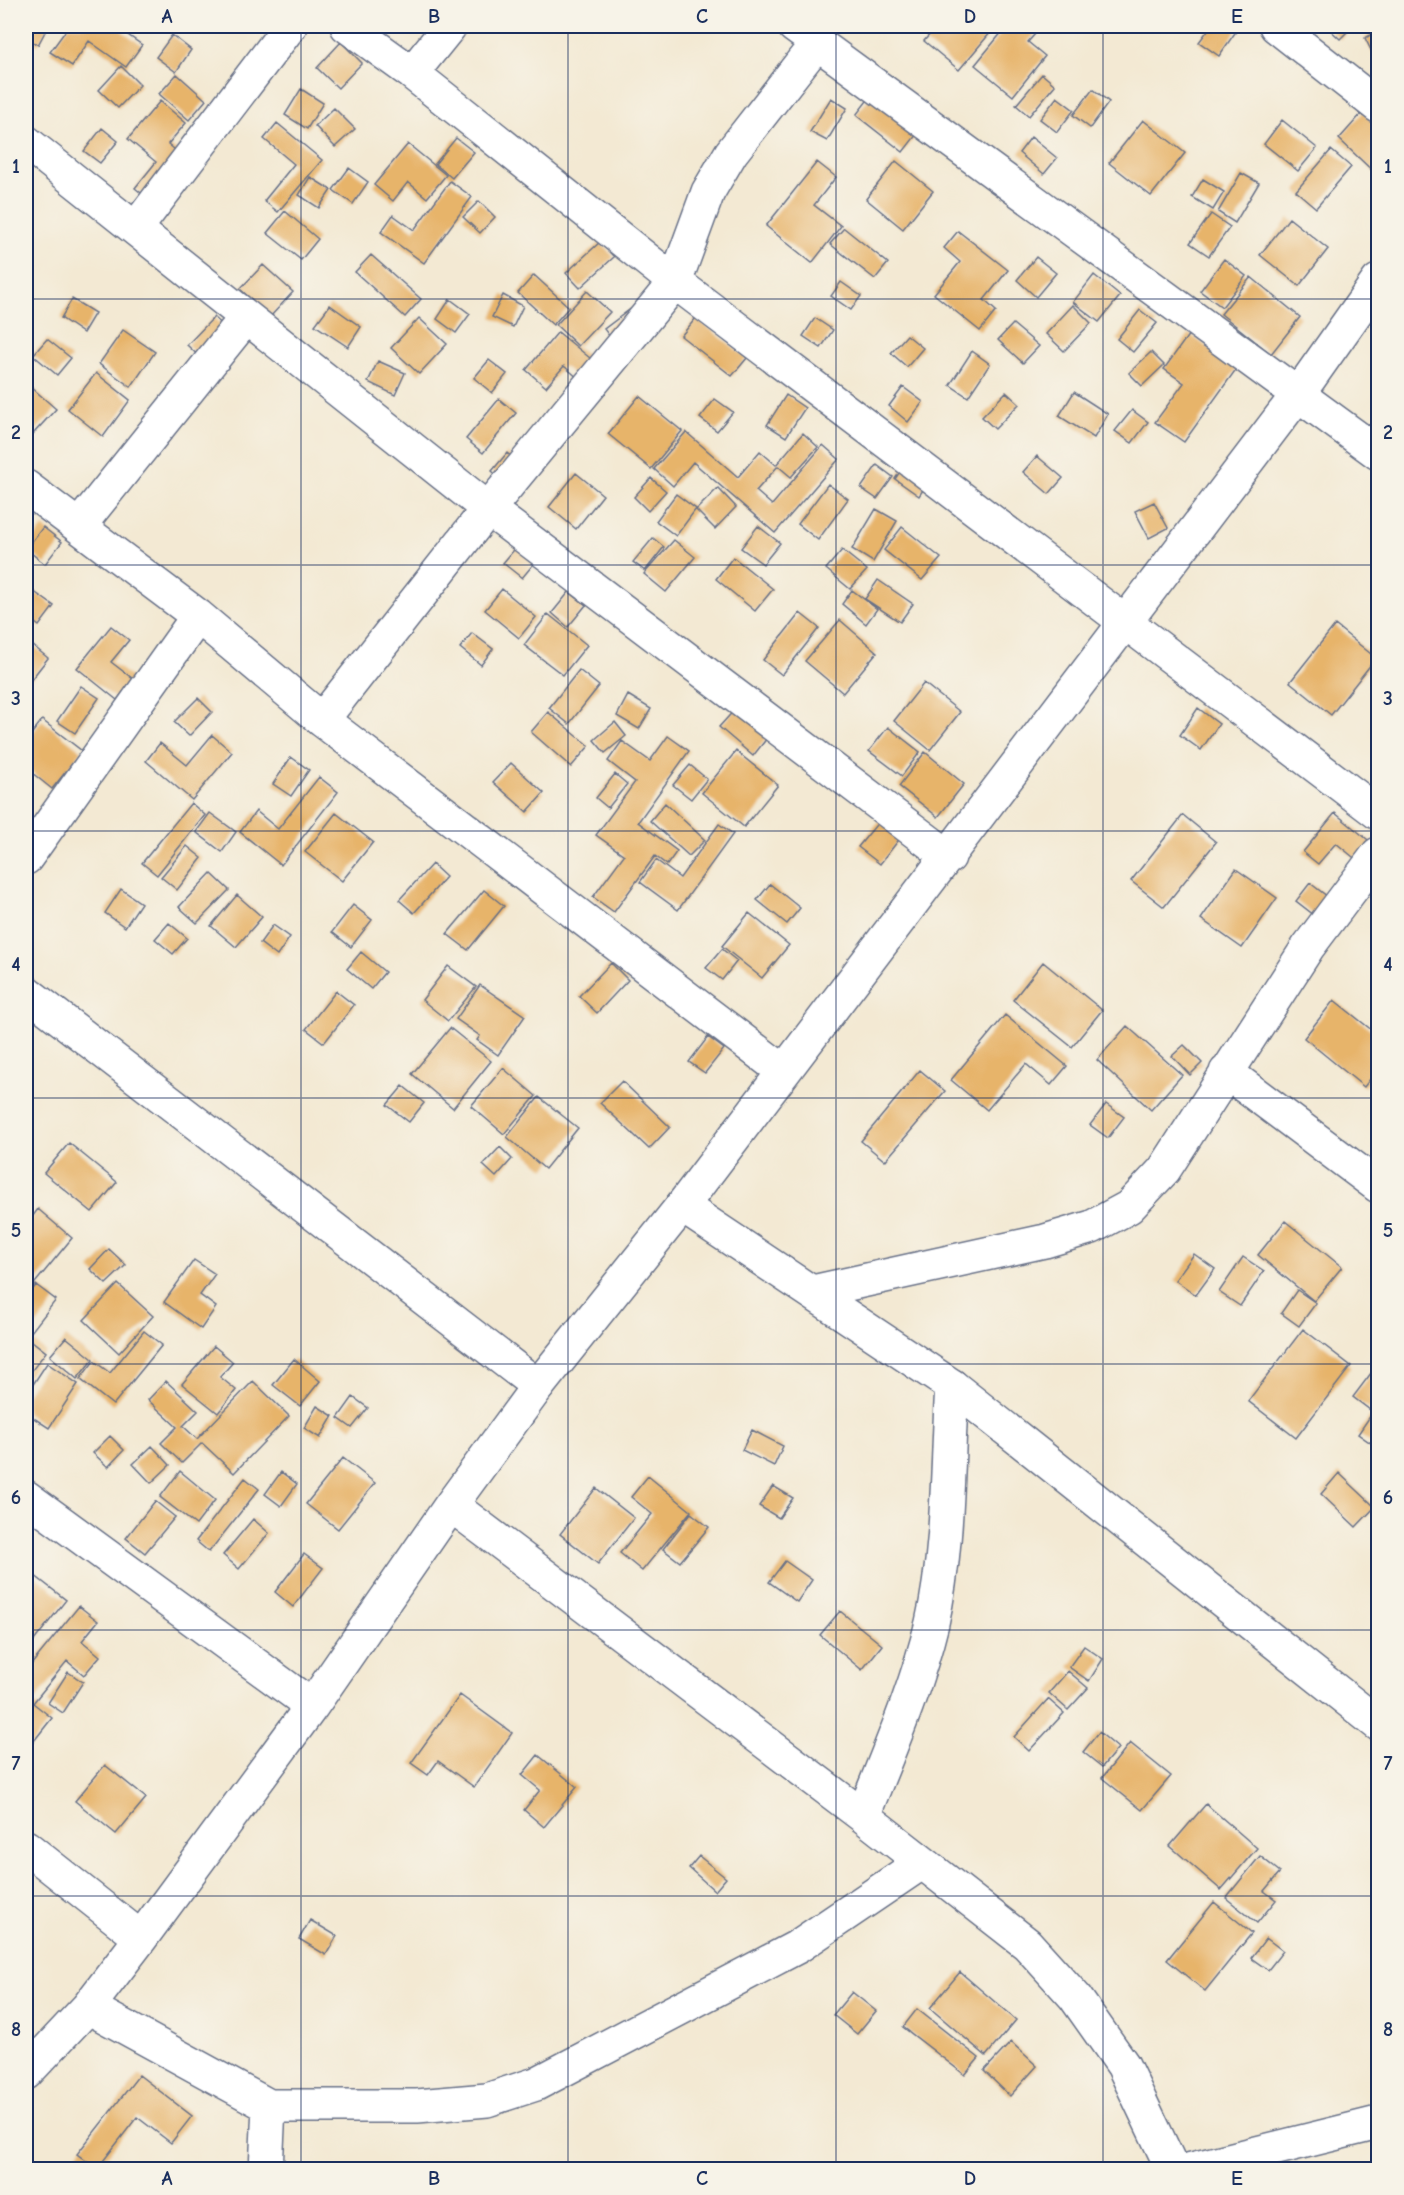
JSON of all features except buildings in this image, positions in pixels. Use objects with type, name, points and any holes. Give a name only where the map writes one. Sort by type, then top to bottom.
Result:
[{"type":"street","points":[[136,228],[290,26]]},
{"type":"street","points":[[347,26],[412,73],[675,282],[1378,813]]},
{"type":"street","points":[[412,73],[450,26]]},
{"type":"street","points":[[1276,26],[1378,106]]},
{"type":"street","points":[[322,720],[488,509],[675,282],[708,192],[806,34],[1378,453]]},
{"type":"street","points":[[26,142],[136,228],[245,319],[488,509],[949,857]]},
{"type":"street","points":[[26,2073],[88,2007],[141,1938],[312,1706],[538,1386],[682,1206],[783,1071],[949,857],[1299,393],[1378,281]]},
{"type":"street","points":[[79,526],[245,319]]},
{"type":"street","points":[[26,487],[198,616],[322,720],[783,1071]]},
{"type":"street","points":[[26,858],[198,616]]},
{"type":"street","points":[[812,1292],[1045,1241],[1092,1227],[1130,1207],[1164,1170],[1308,948],[1378,854]]},
{"type":"street","points":[[26,992],[538,1386]]},
{"type":"street","points":[[1226,1072],[1378,1186]]},
{"type":"street","points":[[682,1206],[952,1386],[1378,1724]]},
{"type":"street","points":[[863,1816],[910,1696],[932,1622],[941,1563],[952,1386]]},
{"type":"street","points":[[26,1497],[312,1706]]},
{"type":"street","points":[[452,1505],[863,1816],[1027,1944],[1075,1996],[1124,2065],[1173,2169]]},
{"type":"street","points":[[26,1847],[141,1938]]},
{"type":"street","points":[[88,2007],[269,2106],[417,2106],[487,2100],[536,2084],[797,1947],[921,1863]]},
{"type":"street","points":[[266,2169],[269,2106]]},
{"type":"street","points":[[1188,2169],[1378,2123]]}]
